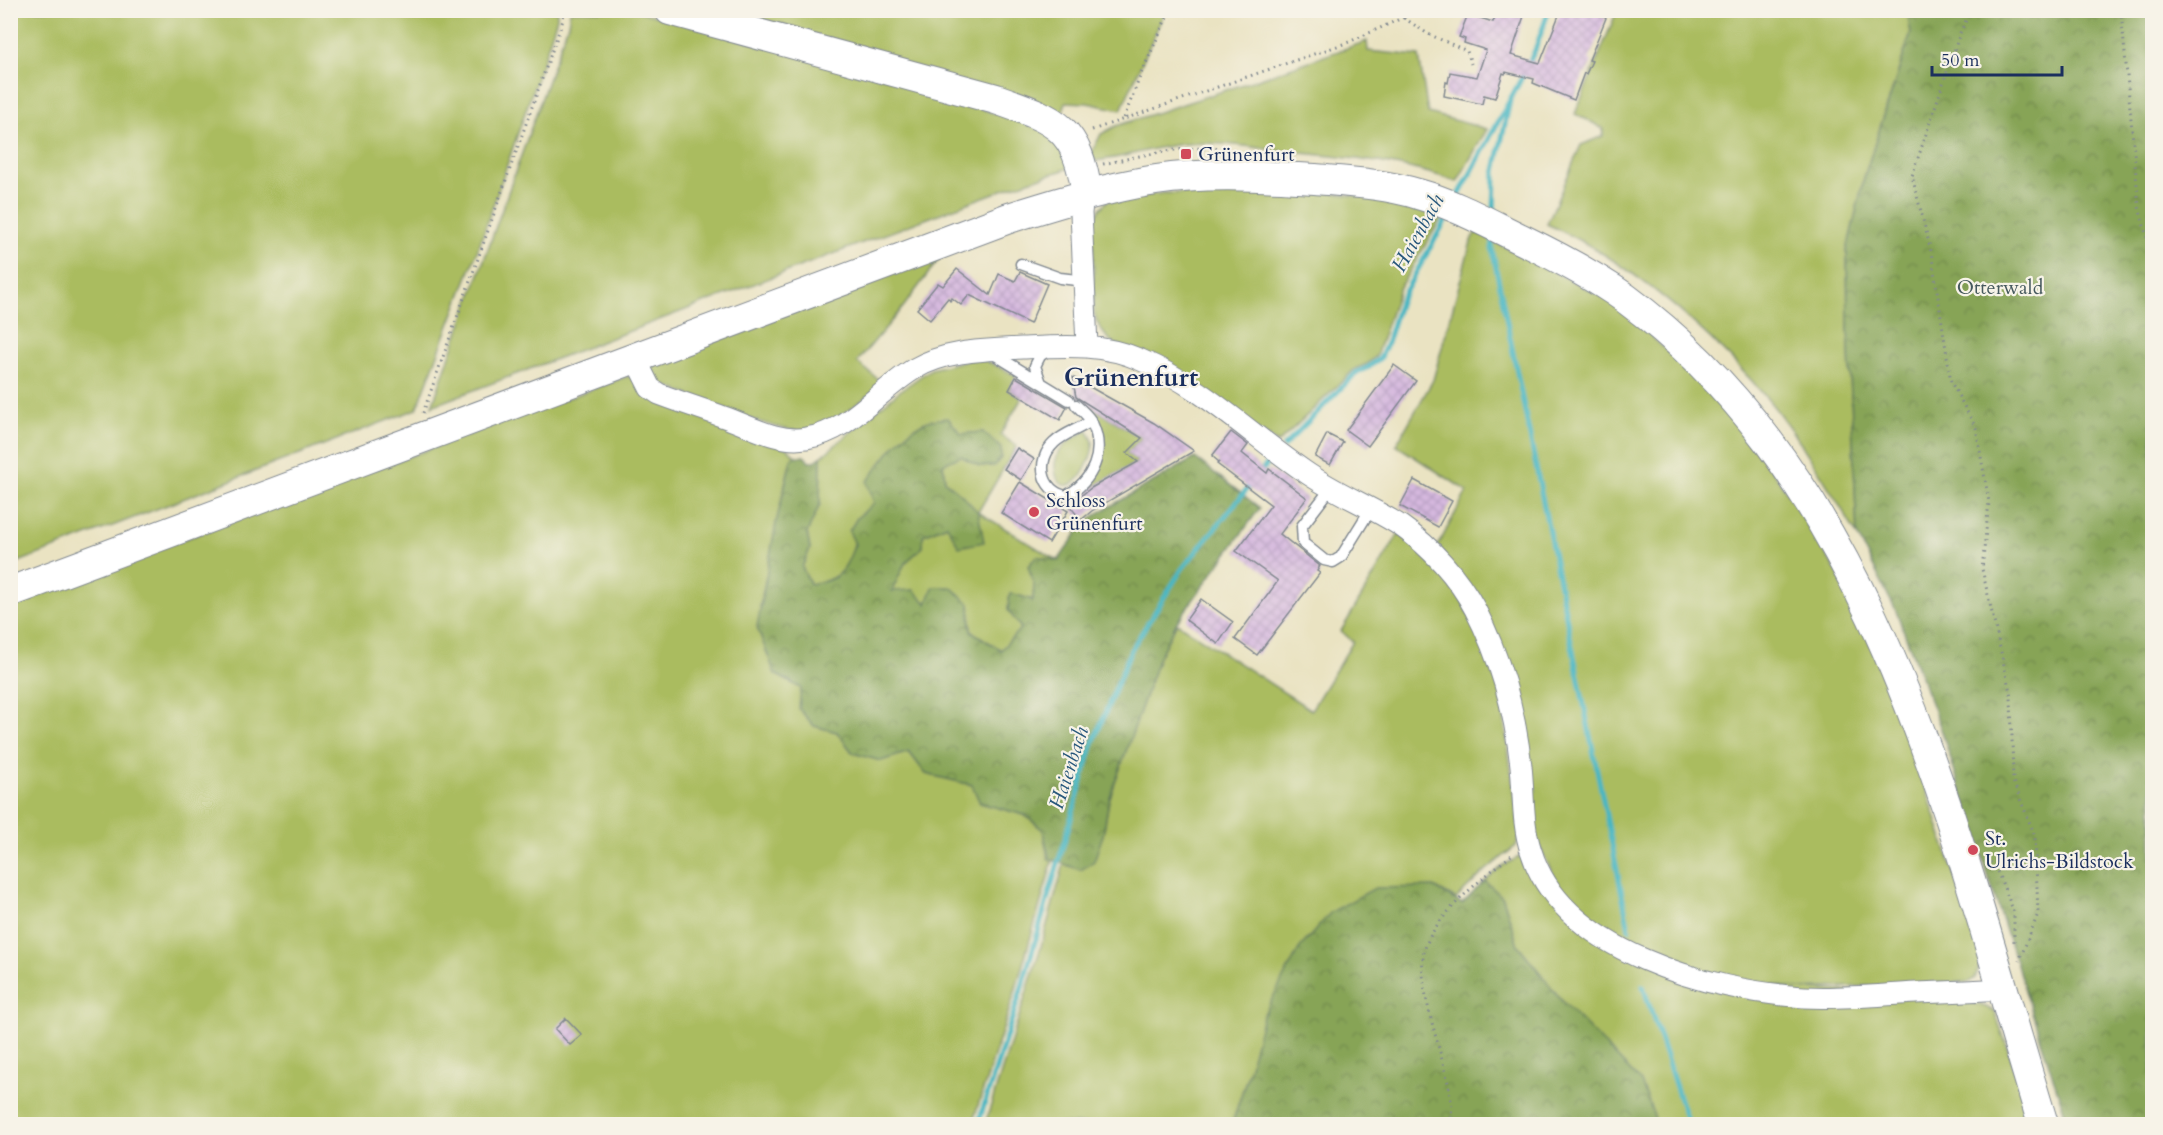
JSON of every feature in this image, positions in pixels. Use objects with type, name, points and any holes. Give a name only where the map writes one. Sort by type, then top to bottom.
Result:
[{"type":"street","points":[[670,10],[996,99],[1043,117],[1062,128],[1071,139],[1083,169],[1087,194],[1081,213],[1087,346]]},
{"type":"street","points":[[10,592],[1009,218],[1087,194],[1156,180],[1239,175],[1345,181],[1416,193],[1442,202],[1563,261],[1612,289],[1646,314],[1680,343],[1742,406],[1804,492],[1864,600],[1896,671],[1952,826],[2043,1125]]},
{"type":"street","points":[[635,358],[650,388],[659,394],[777,436],[802,439],[821,434],[847,420],[917,368],[951,355],[1057,345],[1087,346],[1120,352],[1176,377],[1331,489],[1403,528],[1439,559],[1457,581],[1475,609],[1491,646],[1512,712],[1520,756],[1529,846],[1539,872],[1550,890],[1581,921],[1624,950],[1650,963],[1675,972],[1743,988],[1804,997],[1875,996],[2002,989]]},
{"type":"lane","points":[[1021,264],[1060,278],[1085,281]]},
{"type":"lane","points":[[1041,383],[1035,366],[1040,356],[1057,345]]},
{"type":"lane","points":[[986,350],[1073,402],[1092,421],[1099,451],[1096,463],[1084,484],[1076,491],[1066,496],[1056,494],[1048,487],[1043,475],[1046,455],[1057,441],[1092,421]]},
{"type":"lane","points":[[1331,489],[1302,526],[1304,543],[1324,560],[1333,562],[1341,557],[1370,510]]},
{"type":"path","points":[[430,435],[423,413],[499,205],[563,20],[564,10]]},
{"type":"path","points":[[1124,118],[1170,10]]},
{"type":"path","points":[[1071,139],[1124,118],[1349,42],[1420,10]]},
{"type":"path","points":[[1971,10],[1960,33],[1912,176],[1932,252],[1951,382],[1976,428],[1989,502],[1982,569],[2011,696],[2013,782],[2035,836],[2038,914],[2019,962]]},
{"type":"path","points":[[2121,10],[2139,207],[2152,257]]},
{"type":"path","points":[[1404,18],[1428,34],[1467,51],[1471,64]]},
{"type":"path","points":[[1185,148],[1186,154]]},
{"type":"path","points":[[1450,1125],[1452,1113],[1450,1090],[1423,977],[1424,950],[1437,928],[1475,885],[1514,854],[1529,846]]},
{"type":"green space","points":[[11,10],[557,11],[548,46],[477,252],[417,409],[11,565]]},
{"type":"green space","points":[[570,11],[637,11],[906,83],[1049,132],[1073,167],[1010,187],[432,406],[568,24]]},
{"type":"green space","points":[[698,11],[1165,11],[1121,110],[1087,103],[1066,102],[1062,114]]},
{"type":"green space","points":[[1617,11],[1907,11],[1911,32],[1865,174],[1847,250],[1857,535],[1794,434],[1770,402],[1732,360],[1688,318],[1642,281],[1595,249],[1547,224],[1581,145],[1603,136],[1603,128],[1575,114]]},
{"type":"green space","name":"Otterwald","points":[[1907,11],[2152,11],[2152,1124],[2068,1124],[1941,729],[1896,611],[1857,535],[1847,250],[1865,174],[1911,33]]},
{"type":"green space","points":[[1367,41],[1368,51],[1419,56],[1428,113],[1487,129],[1457,182],[1414,169],[1371,161],[1221,144],[1174,145],[1095,161],[1091,154],[1101,134],[1116,126]]},
{"type":"green space","points":[[1279,186],[1394,201],[1442,217],[1399,289],[1376,356],[1367,364],[1355,369],[1278,443],[1111,341],[1105,335],[1094,313],[1093,223],[1099,210],[1107,201],[1164,193],[1236,194]]},
{"type":"green space","points":[[1476,232],[1617,304],[1742,422],[1837,572],[1898,702],[1982,960],[1975,978],[1969,982],[1797,989],[1703,973],[1637,950],[1563,895],[1533,833],[1523,728],[1436,547],[1467,491],[1396,445],[1433,380],[1472,238]]},
{"type":"green space","points":[[945,251],[904,306],[857,362],[884,384],[849,410],[820,426],[797,431],[758,421],[657,382],[652,374],[652,365]]},
{"type":"green space","points":[[976,358],[1017,376],[1009,390],[1022,398],[1000,435],[1017,446],[978,512],[1058,561],[1034,584],[1033,600],[1010,593],[1008,610],[1021,628],[1001,650],[971,631],[970,604],[927,605],[891,592],[905,563],[923,547],[923,535],[975,510],[945,481],[943,463],[961,456],[979,465],[983,432],[961,434],[857,518],[852,553],[842,571],[834,577],[810,584],[802,567],[810,549],[807,533],[820,504],[821,457],[897,393],[931,369]]},
{"type":"green space","points":[[628,376],[789,449],[795,456],[791,460],[785,484],[760,606],[775,674],[801,688],[814,726],[837,732],[853,753],[881,761],[909,752],[926,774],[973,785],[980,803],[1024,815],[1043,830],[1048,858],[1053,860],[1014,995],[972,1124],[11,1124],[11,603]]},
{"type":"green space","points":[[1079,399],[1142,438],[1127,453],[1138,462],[1086,491],[1080,497],[1099,468],[1102,446],[1098,429],[1090,413]]},
{"type":"green space","points":[[948,418],[961,434],[983,432],[1001,448],[1001,458],[994,466],[979,466],[961,456],[943,464],[945,481],[978,512],[984,542],[959,547],[947,525],[923,535],[923,547],[905,563],[892,591],[914,590],[927,604],[933,587],[951,587],[970,604],[971,631],[1001,650],[1021,628],[1008,610],[1010,593],[1033,600],[1034,584],[1028,566],[1037,556],[1058,561],[1083,524],[1195,458],[1260,508],[1177,622],[1159,657],[1109,800],[1103,835],[1094,861],[1081,870],[1049,859],[1043,830],[1025,815],[980,803],[972,785],[926,774],[909,752],[881,761],[853,753],[837,732],[814,726],[799,709],[801,688],[775,674],[757,627],[776,523],[791,460],[795,456],[804,456],[809,461],[815,461],[821,457],[820,504],[807,533],[810,549],[802,567],[810,584],[820,583],[835,577],[848,561],[855,544],[849,531],[857,518],[874,503],[867,482],[885,458],[913,429],[927,421]]},
{"type":"green space","points":[[1087,430],[1093,447],[1085,470],[1075,482],[1064,485],[1056,475],[1058,453],[1074,438]]},
{"type":"green space","points":[[1399,533],[1433,560],[1461,598],[1482,641],[1501,696],[1520,835],[1516,846],[1456,899],[1434,887],[1247,1077],[1232,1124],[985,1124],[1039,953],[1064,864],[1081,870],[1103,835],[1109,800],[1159,657],[1177,623],[1311,710],[1353,642],[1341,631]]},
{"type":"green space","points":[[1521,856],[1526,860],[1534,880],[1681,981],[1956,998],[1986,1007],[1995,1012],[2034,1124],[1655,1124],[1654,1116],[1518,945],[1503,898],[1485,881],[1504,865]]},
{"type":"green space","points":[[1485,881],[1503,898],[1518,945],[1561,1000],[1641,1082],[1655,1124],[1232,1124],[1263,1016],[1299,949],[1331,912],[1375,888],[1434,887],[1462,904]]},
{"type":"building","points":[[1498,10],[1526,10],[1511,55],[1540,63],[1561,10],[1589,10],[1606,18],[1589,60],[1592,61],[1586,74],[1584,73],[1574,100],[1533,83],[1534,79],[1506,72],[1503,73],[1495,98],[1484,95],[1482,104],[1444,96],[1450,72],[1477,77],[1486,50],[1464,43],[1465,39],[1459,37],[1468,14],[1493,22]]},
{"type":"building","points":[[957,269],[990,295],[999,274],[1015,281],[1020,272],[1047,284],[1030,324],[969,295],[961,305],[952,298],[950,301],[948,298],[930,320],[917,309],[938,283],[943,286]]},
{"type":"building","points":[[1394,365],[1416,381],[1368,446],[1346,430]]},
{"type":"building","points":[[1016,377],[1067,407],[1060,420],[1009,390]]},
{"type":"building","points":[[1072,377],[1154,423],[1194,451],[1093,510],[1081,520],[1069,505],[1091,488],[1138,462],[1127,453],[1142,438],[1076,397]]},
{"type":"building","points":[[1231,432],[1248,445],[1242,453],[1267,473],[1269,469],[1307,498],[1280,534],[1320,566],[1317,571],[1320,573],[1257,655],[1235,639],[1278,581],[1236,551],[1271,505],[1217,464],[1219,462],[1212,456]]},
{"type":"building","points":[[1327,434],[1343,442],[1330,465],[1315,457]]},
{"type":"building","points":[[1017,448],[1034,459],[1021,480],[1004,469]]},
{"type":"building","points":[[1414,480],[1452,501],[1438,527],[1400,506]]},
{"type":"building","name":"Schloss Grünenfurt","points":[[1020,482],[1068,511],[1049,543],[1001,513]]},
{"type":"building","points":[[1201,599],[1233,622],[1218,644],[1186,620]]},
{"type":"building","points":[[566,1018],[582,1035],[570,1045],[555,1029]]},
{"type":"waterway","name":"Haienbach","points":[[1457,199],[1520,81],[1535,50],[1549,10]]},
{"type":"waterway","points":[[1494,215],[1495,171],[1510,100]]},
{"type":"waterway","name":"Haienbach","points":[[1284,446],[1357,372],[1369,367],[1381,357],[1400,301],[1448,216]]},
{"type":"waterway","points":[[1493,237],[1492,248],[1629,929]]},
{"type":"waterway","name":"Haienbach","points":[[1258,475],[1271,460]]},
{"type":"waterway","name":"Haienbach","points":[[978,1124],[1019,997],[1093,743],[1132,648],[1182,569],[1252,483]]},
{"type":"waterway","points":[[1643,986],[1688,1124]]},
{"type":"place","name":"Grünenfurt","points":[[1186,154]]},
{"type":"place","name":"Schloss Grünenfurt","points":[[1034,512]]},
{"type":"place","name":"St. Ulrichs-Bildstock","points":[[1973,850]]},
{"type":"district","name":"Grünenfurt","points":[[1131,377]]}]
